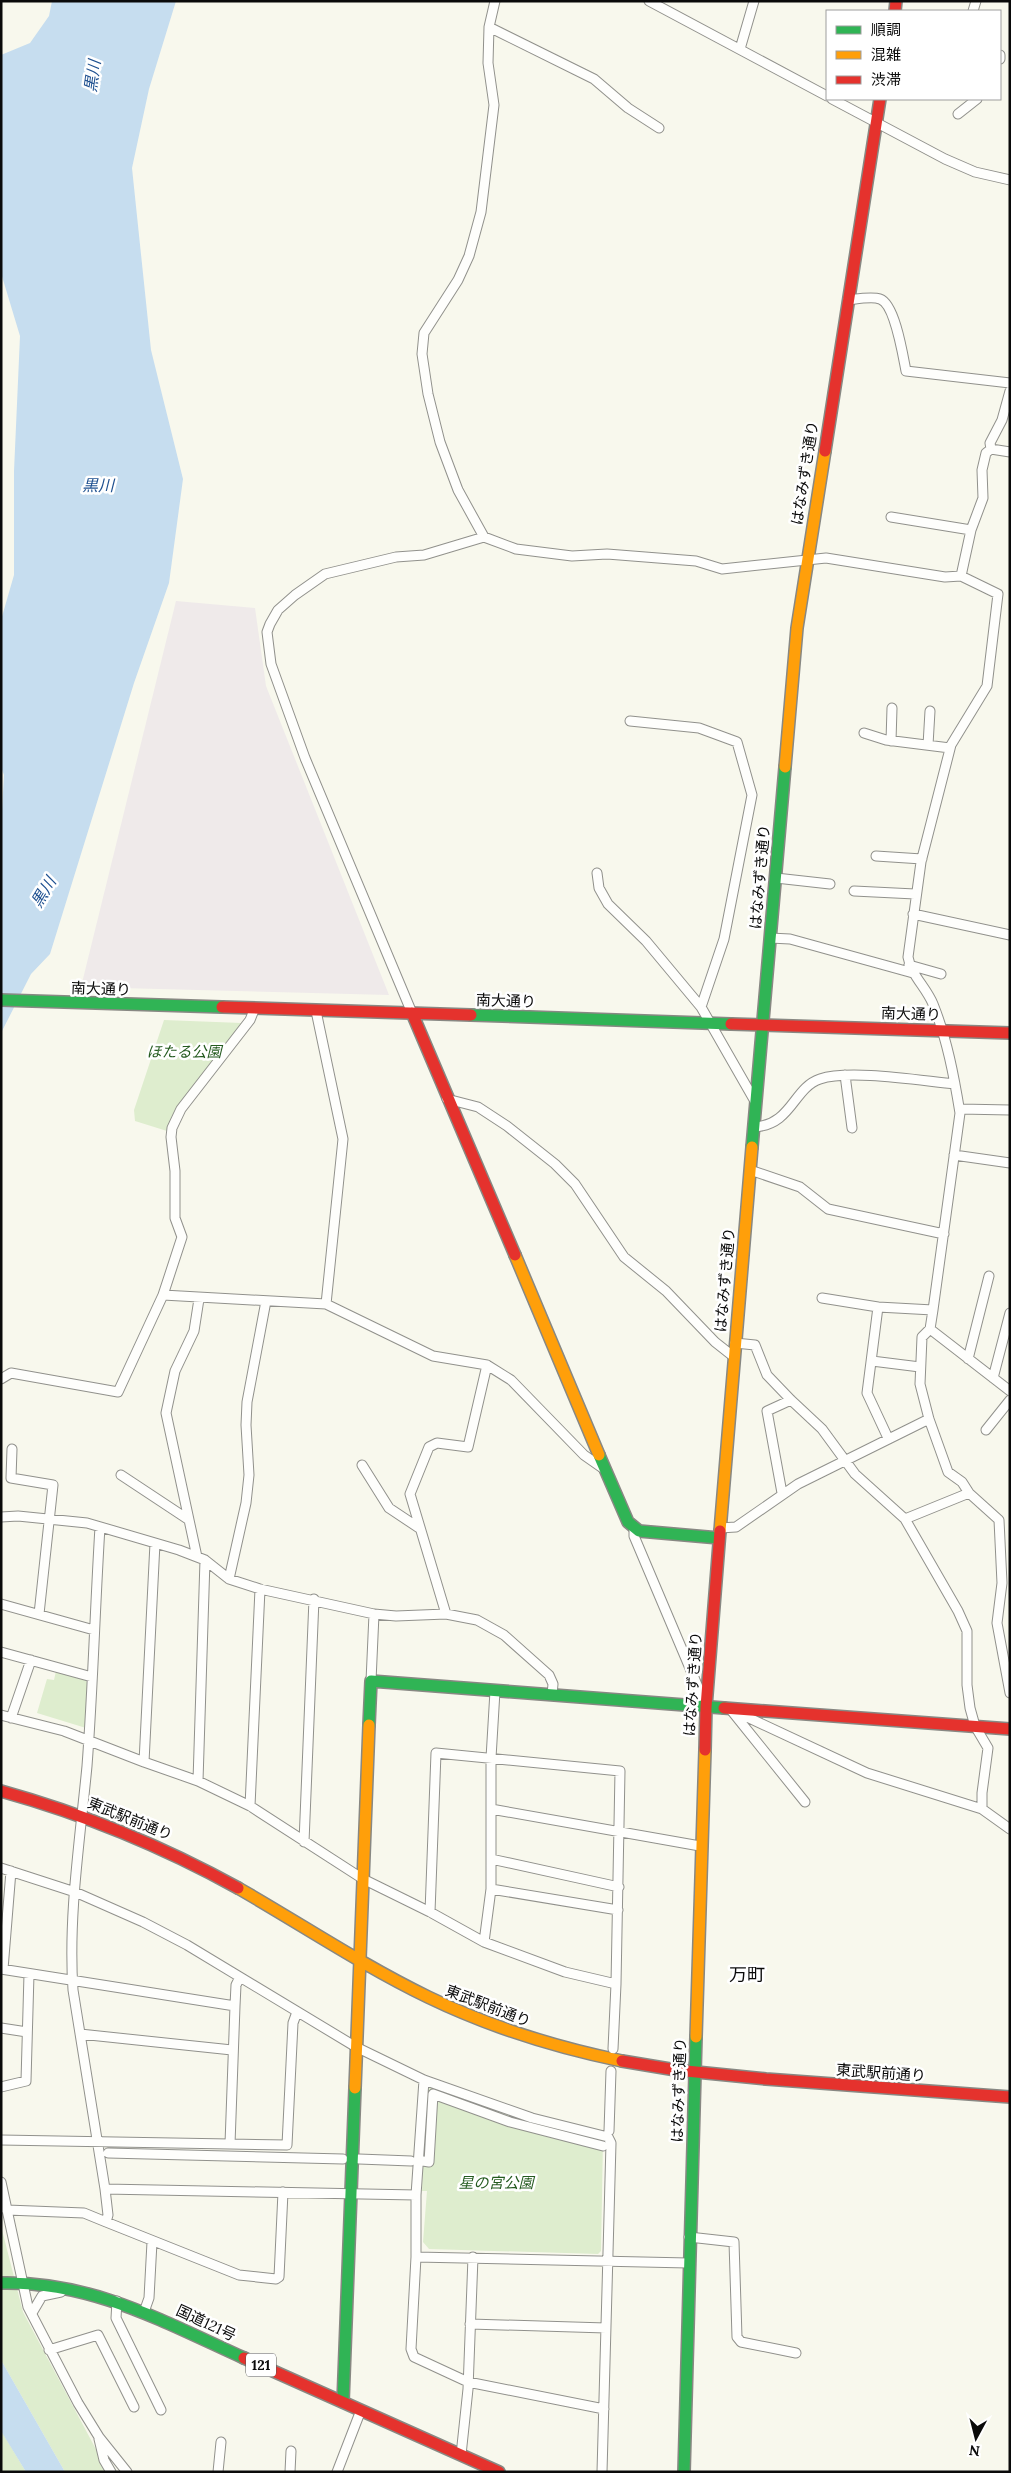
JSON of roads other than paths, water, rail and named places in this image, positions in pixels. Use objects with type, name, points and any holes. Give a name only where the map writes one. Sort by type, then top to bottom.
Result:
[{"type":"main road","name":"はなみずき通り","points":[[684,2472],[700,1846],[706,1706],[719,1533],[797,628],[806,560],[880,100]]},
{"type":"main road","name":"南大通り","points":[[1,1000],[254,1010],[763,1023],[1010,1033]]},
{"type":"main road","points":[[412,1013],[624,1515],[634,1528],[646,1533],[719,1533]]},
{"type":"main road","points":[[343,2402],[371,1681],[1010,1729]]},
{"type":"main road","name":"東武駅前通り","points":[[1,1791],[81,1815],[132,1835],[210,1872],[384,1977],[461,2013],[534,2040],[612,2060],[695,2073],[1010,2098]]},
{"type":"main road","name":"国道121号","points":[[1,2283],[19,2282],[56,2285],[99,2294],[144,2312],[499,2472]]},
{"type":"street","points":[[484,537],[458,490],[440,442],[428,394],[422,354],[424,333],[458,280],[469,256],[481,212],[494,105],[488,63],[488,27],[495,1]]},
{"type":"street","points":[[649,1],[826,95]]},
{"type":"street","points":[[740,49],[754,1]]},
{"type":"street","points":[[488,27],[594,79],[628,108],[660,128]]},
{"type":"street","points":[[834,100],[945,159],[974,172],[1010,180]]},
{"type":"street","points":[[958,114],[976,100]]},
{"type":"street","points":[[848,300],[880,299],[887,304],[898,331],[906,371],[1010,382]]},
{"type":"street","points":[[991,449],[990,443],[1002,420],[1010,391]]},
{"type":"street","points":[[960,576],[971,530],[983,498],[982,470],[984,459],[988,450],[991,449],[1010,452]]},
{"type":"street","points":[[891,517],[971,530]]},
{"type":"street","points":[[412,1013],[304,758],[271,664],[267,632],[278,610],[325,574],[396,557],[424,555],[484,537],[516,550],[572,556],[607,554],[696,561],[722,569],[826,558],[945,577],[960,576],[998,594],[987,686],[950,748],[922,859],[915,894],[908,957],[911,969],[932,1002],[942,1030],[956,1084],[960,1109],[930,1329],[922,1337],[920,1384],[929,1419],[948,1472],[962,1482],[969,1493],[1000,1520],[1010,1520]]},
{"type":"street","points":[[891,741],[892,708]]},
{"type":"street","points":[[928,745],[930,711]]},
{"type":"street","points":[[630,721],[699,728],[737,742],[752,795],[724,938],[701,1007]]},
{"type":"street","points":[[864,733],[891,741],[950,748]]},
{"type":"street","points":[[876,856],[922,859]]},
{"type":"street","points":[[597,873],[599,888],[608,904],[646,941],[701,1007],[756,1103]]},
{"type":"street","points":[[776,878],[830,884]]},
{"type":"street","points":[[854,890],[915,894]]},
{"type":"street","points":[[913,914],[1010,936]]},
{"type":"street","points":[[770,938],[790,939],[911,969],[941,974]]},
{"type":"street","points":[[1,1379],[11,1373],[118,1392],[162,1295],[182,1237],[175,1218],[175,1171],[171,1137],[172,1128],[181,1109],[250,1020],[254,1010]]},
{"type":"street","points":[[316,1011],[342,1140],[326,1304]]},
{"type":"street","points":[[754,1127],[768,1126],[788,1111],[806,1088],[819,1079],[845,1075],[956,1084]]},
{"type":"street","points":[[845,1075],[852,1128]]},
{"type":"street","points":[[447,1099],[478,1107],[507,1126],[555,1164],[575,1184],[624,1257],[666,1291],[715,1342],[734,1357]]},
{"type":"street","points":[[960,1109],[1010,1110]]},
{"type":"street","points":[[954,1155],[1010,1163]]},
{"type":"street","points":[[750,1170],[800,1187],[828,1209],[944,1234]]},
{"type":"street","points":[[968,1359],[989,1276]]},
{"type":"street","points":[[162,1295],[199,1299],[326,1304],[433,1356],[487,1365],[510,1380],[584,1455],[604,1469]]},
{"type":"street","points":[[822,1298],[878,1307],[933,1310]]},
{"type":"street","points":[[198,1781],[201,1558],[190,1520],[166,1413],[175,1371],[194,1331],[199,1299]]},
{"type":"street","points":[[229,1579],[246,1503],[248,1475],[247,1402],[266,1301]]},
{"type":"street","points":[[878,1307],[867,1392],[888,1438]]},
{"type":"street","points":[[993,1378],[1010,1313]]},
{"type":"street","points":[[930,1329],[1010,1391]]},
{"type":"street","points":[[735,1342],[755,1345],[767,1375],[822,1429],[855,1474],[905,1518],[954,1603],[967,1631],[967,1685],[976,1726],[988,1748],[982,1793],[982,1809]]},
{"type":"street","points":[[872,1361],[920,1367]]},
{"type":"street","points":[[446,1614],[410,1494],[429,1447],[438,1443],[468,1447],[487,1365]]},
{"type":"street","points":[[782,1493],[766,1411],[791,1400]]},
{"type":"street","points":[[986,1430],[1010,1400]]},
{"type":"street","points":[[719,1533],[736,1527],[782,1493],[844,1460],[929,1419]]},
{"type":"street","points":[[12,1449],[11,1478],[53,1485],[39,1614]]},
{"type":"street","points":[[362,1465],[388,1508],[419,1528]]},
{"type":"street","points":[[121,1475],[190,1520]]},
{"type":"street","points":[[905,1518],[969,1493]]},
{"type":"street","points":[[1,1517],[87,1523],[201,1558],[229,1579],[260,1589],[314,1599],[374,1614],[396,1616],[446,1614],[477,1620],[504,1635],[549,1675],[553,1684],[552,1695]]},
{"type":"street","points":[[1000,1520],[1002,1583],[997,1624],[1010,1693]]},
{"type":"street","points":[[100,1527],[89,1739],[75,1892],[72,1980],[96,2142],[105,2189],[108,2215],[106,2222]]},
{"type":"street","points":[[634,1528],[638,1545],[706,1706]]},
{"type":"street","points":[[144,1762],[155,1543]]},
{"type":"street","points":[[250,1806],[260,1589]]},
{"type":"street","points":[[304,1842],[314,1599]]},
{"type":"street","points":[[1,1604],[94,1630]]},
{"type":"street","points":[[371,1681],[374,1614]]},
{"type":"street","points":[[1,1652],[92,1677]]},
{"type":"street","points":[[11,1718],[31,1660]]},
{"type":"street","points":[[484,1942],[491,1889],[491,1758],[495,1691]]},
{"type":"street","points":[[729,1708],[805,1802]]},
{"type":"street","points":[[729,1708],[867,1773],[982,1809],[1010,1829]]},
{"type":"street","points":[[1,1715],[89,1739],[144,1762],[198,1781],[250,1806],[362,1879],[430,1912],[484,1942],[565,1972],[616,1984]]},
{"type":"street","points":[[430,1912],[436,1754],[620,1771],[619,1887],[612,2049]]},
{"type":"street","points":[[491,1809],[620,1834],[700,1846]]},
{"type":"street","points":[[491,1859],[619,1887]]},
{"type":"street","points":[[1,1868],[75,1892],[169,1936],[356,2047],[424,2080],[532,2118],[608,2137],[611,2143],[602,2472]]},
{"type":"street","points":[[11,1871],[4,1918],[2,1969],[234,2006]]},
{"type":"street","points":[[491,1889],[618,1910]]},
{"type":"street","points":[[1,2087],[26,2081],[29,1974]]},
{"type":"street","points":[[230,2144],[234,2006],[236,1985],[240,1977]]},
{"type":"street","points":[[1,2140],[287,2145],[293,2023],[297,2012]]},
{"type":"street","points":[[1,2028],[27,2032]]},
{"type":"street","points":[[80,2034],[232,2050]]},
{"type":"street","points":[[609,2131],[612,2071]]},
{"type":"street","points":[[424,2080],[416,2195],[416,2257],[412,2354],[418,2360],[468,2382],[604,2409]]},
{"type":"street","points":[[423,2162],[429,2162],[433,2094],[510,2122],[603,2146]]},
{"type":"street","points":[[108,2153],[343,2159]]},
{"type":"street","points":[[358,2159],[411,2161]]},
{"type":"street","points":[[1,2182],[4,2208],[19,2282],[28,2307],[49,2350],[99,2437],[126,2472]]},
{"type":"street","points":[[105,2189],[416,2195]]},
{"type":"street","points":[[4,2208],[84,2213],[152,2242],[239,2275],[276,2279],[279,2277],[283,2192]]},
{"type":"street","points":[[689,2237],[734,2242],[737,2337],[741,2342],[796,2353]]},
{"type":"street","points":[[144,2312],[149,2298],[152,2242]]},
{"type":"street","points":[[416,2257],[688,2263]]},
{"type":"street","points":[[461,2454],[468,2382],[473,2257]]},
{"type":"street","points":[[32,2313],[39,2299],[49,2293],[99,2294]]},
{"type":"street","points":[[117,2301],[116,2318],[161,2410]]},
{"type":"street","points":[[470,2324],[606,2328]]},
{"type":"street","points":[[49,2350],[98,2335],[134,2407]]},
{"type":"street","points":[[337,2472],[361,2410]]},
{"type":"street","points":[[99,2437],[104,2460],[112,2472]]},
{"type":"street","points":[[218,2472],[221,2442]]},
{"type":"street","points":[[290,2472],[292,2451]]},
{"type":"water","name":"黒川","points":[[52,1],[176,1],[149,89],[132,168],[151,350],[183,479],[169,583],[134,683],[50,954],[31,974],[1,1033],[1,827],[4,775],[1,767],[1,620],[14,575],[14,471],[20,336],[1,273],[1,55],[30,43],[49,16]]},
{"type":"water","points":[[1,2360],[65,2472],[26,2472],[1,2431]]},
{"type":"district","name":"万町","points":[[747,1975]]},
{"type":"park label","name":"ほたる公園","points":[[184,1052]]},
{"type":"park label","name":"星の宮公園","points":[[496,2183]]}]
